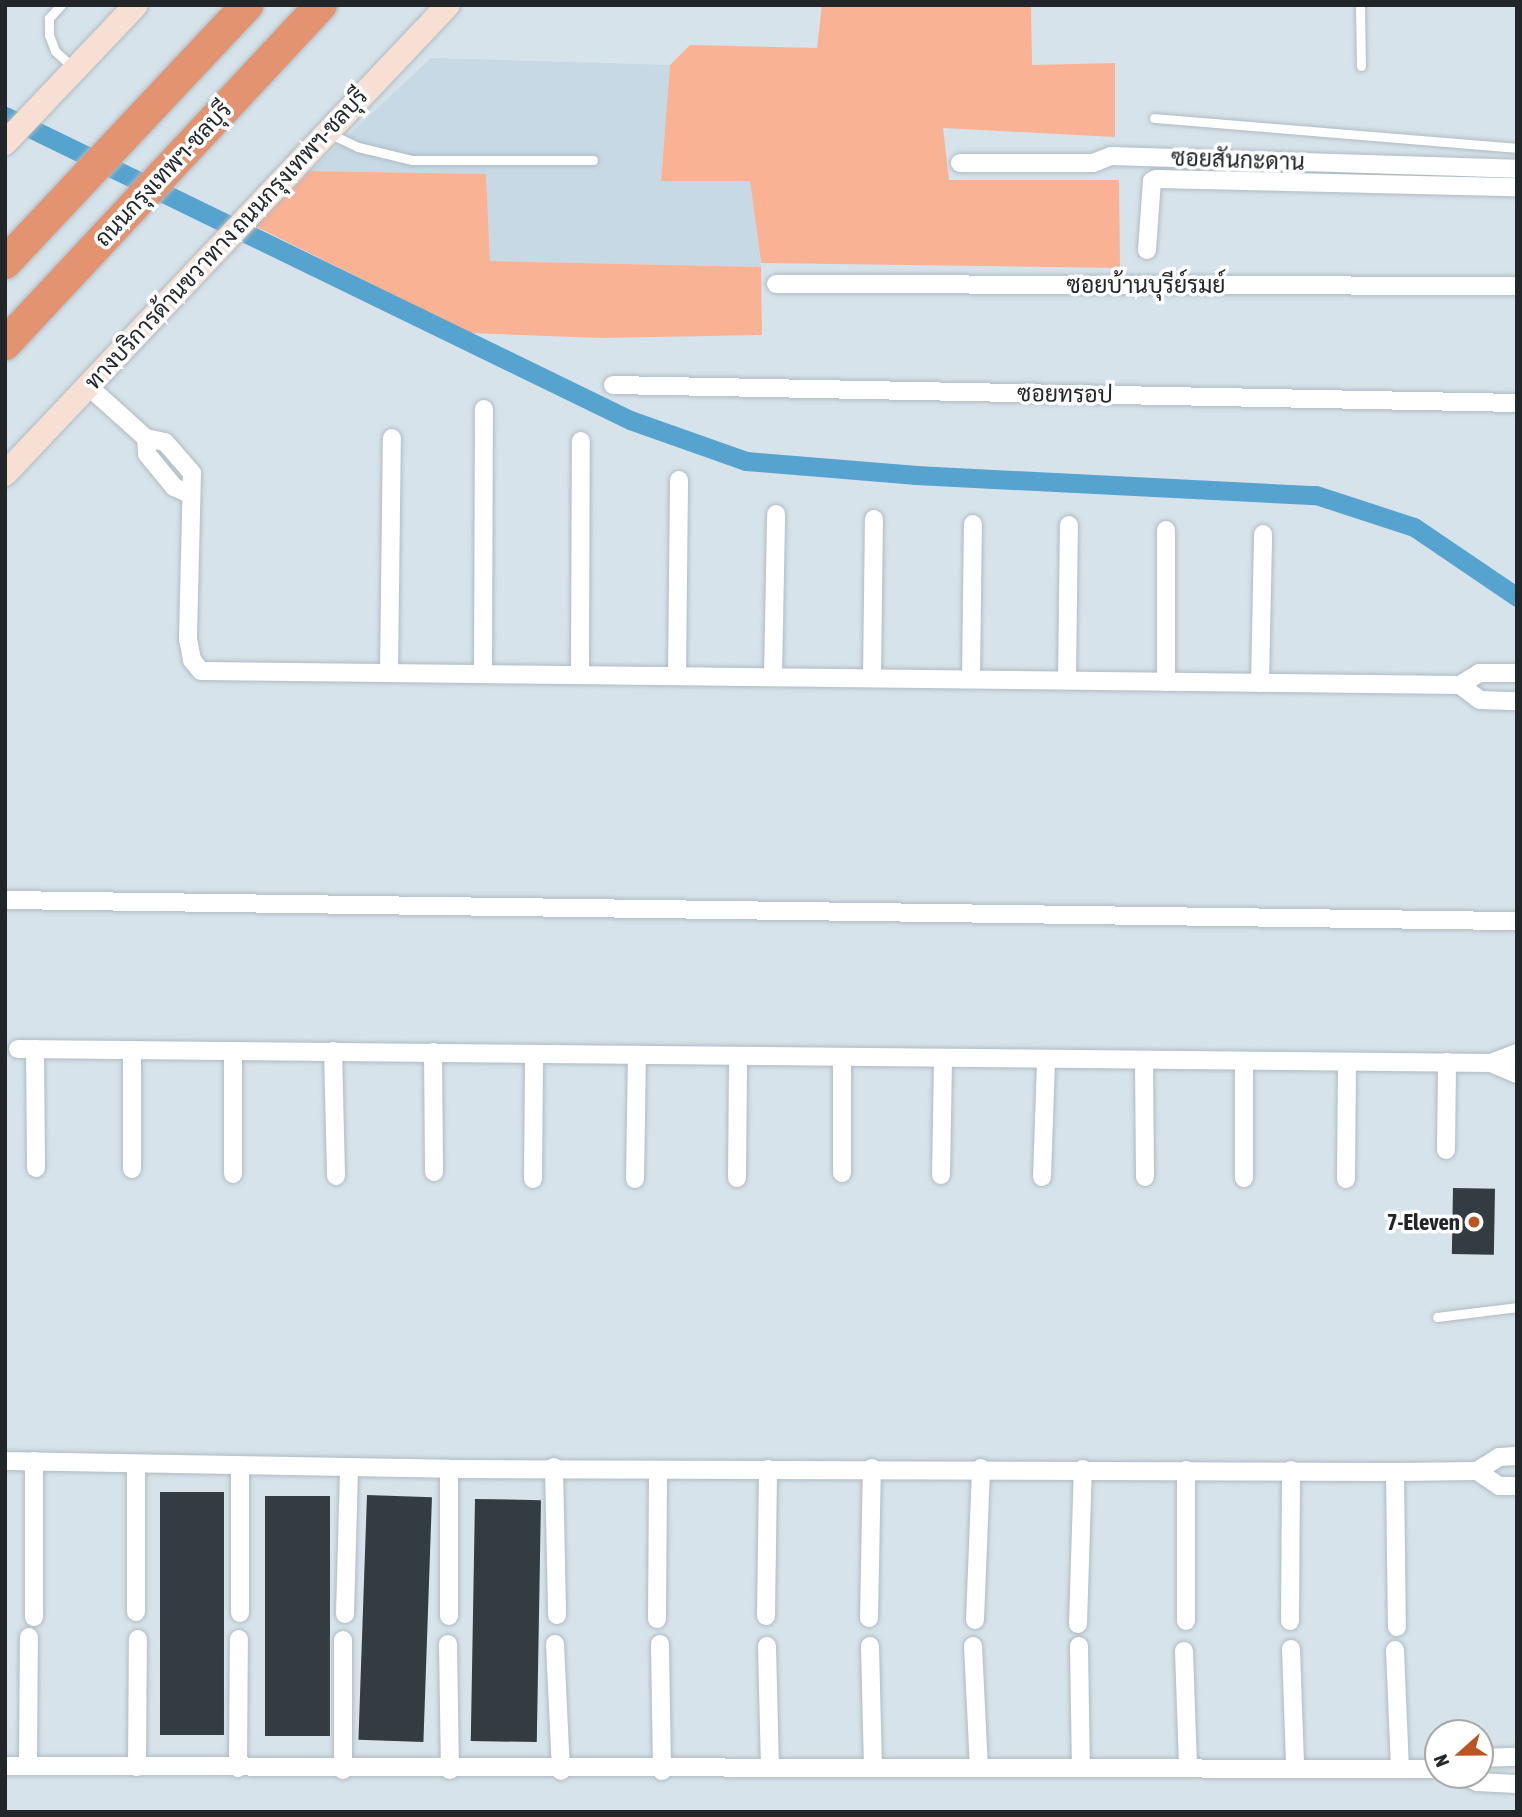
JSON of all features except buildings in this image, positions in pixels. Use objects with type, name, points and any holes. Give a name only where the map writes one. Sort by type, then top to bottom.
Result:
[{"type":"highway","points":[[5,263],[247,5]]},
{"type":"highway","name":"ถนนกรุงเทพฯ-ชลบุรี","points":[[5,344],[321,5]]},
{"type":"main road","points":[[5,143],[136,5]]},
{"type":"main road","name":"ทางบริการด้านขวาทาง ถนนกรุงเทพฯ-ชลบุรี","points":[[5,474],[448,5]]},
{"type":"street","name":"ซอยสันกะดาน","points":[[960,163],[1093,163],[1111,156],[1517,169]]},
{"type":"street","points":[[1147,250],[1152,181],[1156,179],[1517,187]]},
{"type":"street","name":"ซอยบ้านบุรีย์รมย์","points":[[776,284],[1517,286]]},
{"type":"street","name":"ซอยทรอป","points":[[613,385],[1517,403]]},
{"type":"street","points":[[88,386],[146,438],[147,454],[174,487],[190,495],[188,639],[192,660],[201,671],[1460,685],[1479,673],[1517,673]]},
{"type":"street","points":[[482,673],[484,409]]},
{"type":"street","points":[[389,672],[392,438]]},
{"type":"street","points":[[580,674],[582,441]]},
{"type":"street","points":[[677,675],[679,480]]},
{"type":"street","points":[[773,677],[776,514]]},
{"type":"street","points":[[872,678],[874,519]]},
{"type":"street","points":[[971,679],[973,524]]},
{"type":"street","points":[[1067,680],[1069,525]]},
{"type":"street","points":[[1166,530],[1166,682]]},
{"type":"street","points":[[1260,683],[1263,534]]},
{"type":"street","points":[[1460,685],[1480,700],[1517,701]]},
{"type":"street","points":[[5,900],[1517,921]]},
{"type":"street","points":[[36,1168],[27,1049],[842,1059],[1447,1062],[1491,1063],[1517,1074]]},
{"type":"street","points":[[132,1050],[132,1169]]},
{"type":"street","points":[[233,1051],[233,1174]]},
{"type":"street","points":[[333,1051],[336,1176]]},
{"type":"street","points":[[433,1052],[434,1172]]},
{"type":"street","points":[[1491,1063],[1517,1053]]},
{"type":"street","points":[[533,1179],[534,1054]]},
{"type":"street","points":[[635,1179],[637,1056]]},
{"type":"street","points":[[737,1178],[738,1058]]},
{"type":"street","points":[[842,1059],[842,1173]]},
{"type":"street","points":[[941,1175],[943,1059]]},
{"type":"street","points":[[1042,1177],[1046,1060]]},
{"type":"street","points":[[1144,1061],[1145,1177]]},
{"type":"street","points":[[1244,1061],[1244,1178]]},
{"type":"street","points":[[1346,1179],[1347,1062]]},
{"type":"street","points":[[1446,1150],[1447,1062]]},
{"type":"street","points":[[5,1461],[449,1469],[981,1468],[1395,1472],[1477,1471],[1499,1457],[1517,1456]]},
{"type":"street","points":[[34,1461],[34,1617]]},
{"type":"street","points":[[136,1464],[136,1612]]},
{"type":"street","points":[[240,1467],[240,1613]]},
{"type":"street","points":[[345,1614],[349,1467]]},
{"type":"street","points":[[554,1467],[557,1615]]},
{"type":"street","points":[[869,1618],[872,1468]]},
{"type":"street","points":[[975,1620],[981,1468]]},
{"type":"street","points":[[449,1469],[449,1616]]},
{"type":"street","points":[[766,1616],[768,1469]]},
{"type":"street","points":[[1078,1624],[1083,1469]]},
{"type":"street","points":[[657,1619],[658,1470]]},
{"type":"street","points":[[1186,1470],[1186,1621]]},
{"type":"street","points":[[1290,1621],[1291,1470]]},
{"type":"street","points":[[1477,1471],[1499,1486],[1517,1486]]},
{"type":"street","points":[[1395,1472],[1397,1627]]},
{"type":"street","points":[[28,1766],[29,1637]]},
{"type":"street","points":[[137,1767],[138,1639]]},
{"type":"street","points":[[238,1768],[239,1639]]},
{"type":"street","points":[[343,1640],[343,1770]]},
{"type":"street","points":[[448,1644],[450,1770]]},
{"type":"street","points":[[555,1644],[561,1771]]},
{"type":"street","points":[[660,1644],[663,1771]]},
{"type":"street","points":[[767,1646],[770,1768]]},
{"type":"street","points":[[870,1646],[873,1768]]},
{"type":"street","points":[[973,1646],[979,1767]]},
{"type":"street","points":[[1079,1646],[1081,1768]]},
{"type":"street","points":[[1291,1649],[1295,1766]]},
{"type":"street","points":[[1395,1650],[1399,1768]]},
{"type":"street","points":[[1184,1651],[1188,1766]]},
{"type":"street","points":[[1494,1758],[1517,1757]]},
{"type":"street","points":[[5,1766],[561,1771],[1188,1766],[1424,1769]]},
{"type":"street","points":[[1494,1783],[1517,1784]]},
{"type":"lane","points":[[61,5],[49,18],[49,35],[54,51],[75,69]]},
{"type":"lane","points":[[1360,5],[1361,66]]},
{"type":"lane","points":[[1154,118],[1517,148]]},
{"type":"lane","points":[[328,132],[358,147],[412,160],[593,160]]},
{"type":"lane","points":[[1437,1317],[1517,1307]]},
{"type":"shaded area","points":[[822,5],[1031,5],[1032,65],[1115,63],[1115,137],[943,128],[949,180],[1119,180],[1120,268],[761,263],[750,181],[661,181],[670,65],[690,45],[817,48]]},
{"type":"shaded area","points":[[431,58],[670,65],[661,181],[750,181],[761,267],[490,261],[486,174],[310,171]]},
{"type":"shaded area","points":[[310,171],[486,174],[490,261],[761,267],[762,335],[601,338],[470,333],[255,226]]},
{"type":"waterway","points":[[5,116],[630,420],[746,461],[916,475],[1316,495],[1414,527],[1517,597]]},
{"type":"place","name":"7-Eleven","points":[[1474,1222]]}]
